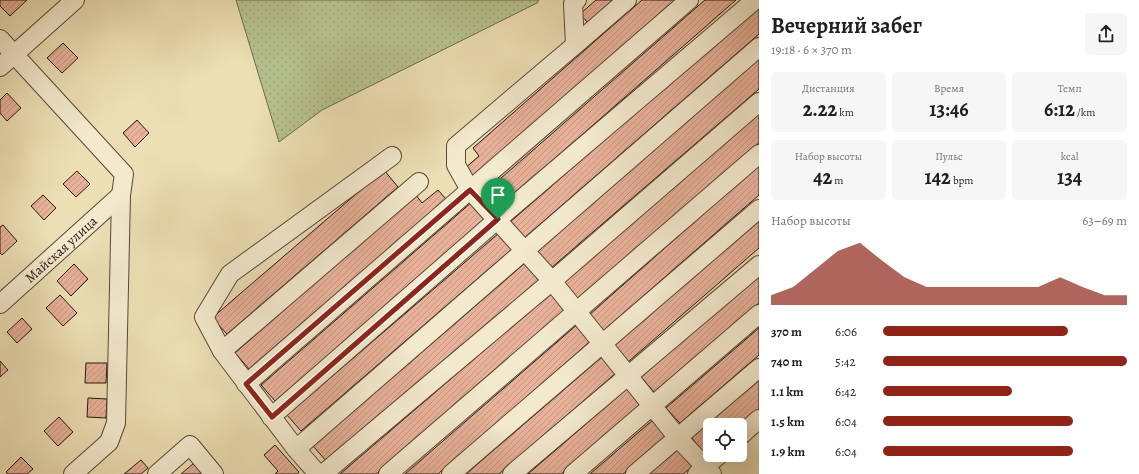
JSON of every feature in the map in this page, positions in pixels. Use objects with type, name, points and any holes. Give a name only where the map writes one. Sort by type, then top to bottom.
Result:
[{"type":"street","points":[[0,67],[75,0]]},
{"type":"street","points":[[575,45],[573,4],[577,0]]},
{"type":"street","points":[[627,0],[456,146],[456,165],[470,190],[498,219],[524,251],[552,281],[705,472],[713,462]]},
{"type":"street","points":[[246,384],[689,0]]},
{"type":"street","points":[[272,417],[498,219],[755,0]]},
{"type":"street","points":[[0,39],[124,174],[121,195],[116,423],[109,442],[73,474]]},
{"type":"street","points":[[296,449],[759,47]]},
{"type":"street","points":[[322,474],[552,281],[759,102]]},
{"type":"street","points":[[388,474],[759,154]]},
{"type":"street","points":[[318,474],[296,449],[222,351],[204,317],[230,274],[392,156]]},
{"type":"street","points":[[222,351],[418,182]]},
{"type":"street","name":"Майская улица","points":[[0,304],[121,195]]},
{"type":"street","points":[[451,474],[759,209]]},
{"type":"street","points":[[512,474],[627,375],[759,265]]},
{"type":"street","points":[[573,474],[759,314]]},
{"type":"street","points":[[635,474],[759,368]]},
{"type":"street","points":[[747,430],[759,419]]},
{"type":"street","points":[[157,474],[190,445],[214,474]]},
{"type":"green space","points":[[236,0],[539,0],[537,3],[322,110],[279,142]]},
{"type":"building","points":[[0,0],[27,0],[10,16],[0,6]]},
{"type":"building","points":[[596,0],[614,0],[588,23],[580,14]]},
{"type":"building","points":[[642,0],[677,0],[472,178],[464,169],[479,156],[473,148]]},
{"type":"building","points":[[705,0],[736,0],[497,209],[484,193]]},
{"type":"building","points":[[759,6],[759,34],[523,239],[509,223]]},
{"type":"building","points":[[63,43],[78,58],[62,73],[47,58]]},
{"type":"building","points":[[759,59],[759,89],[551,268],[536,252]]},
{"type":"building","points":[[7,93],[21,108],[7,121],[0,113],[0,100]]},
{"type":"building","points":[[759,113],[759,143],[577,300],[562,283]]},
{"type":"building","points":[[137,120],[149,133],[135,147],[123,133]]},
{"type":"building","points":[[759,165],[759,195],[603,331],[589,315]]},
{"type":"building","points":[[384,170],[398,187],[227,334],[212,318]]},
{"type":"building","points":[[77,171],[90,184],[76,197],[63,184]]},
{"type":"building","points":[[438,190],[446,199],[250,370],[235,353],[416,195],[422,203]]},
{"type":"building","points":[[43,195],[56,208],[44,220],[31,206]]},
{"type":"building","points":[[472,202],[486,219],[275,401],[261,385]]},
{"type":"building","points":[[759,219],[759,248],[628,362],[614,345]]},
{"type":"building","points":[[3,225],[17,241],[2,255],[0,253],[0,227]]},
{"type":"building","points":[[499,233],[512,249],[301,431],[287,415]]},
{"type":"building","points":[[525,263],[539,280],[328,463],[313,446]]},
{"type":"building","points":[[74,264],[88,279],[71,296],[57,281]]},
{"type":"building","points":[[759,275],[759,303],[654,392],[641,377]]},
{"type":"building","points":[[551,293],[566,310],[376,474],[340,474]]},
{"type":"building","points":[[60,295],[77,313],[63,326],[46,308]]},
{"type":"building","points":[[22,318],[32,329],[17,343],[7,332]]},
{"type":"building","points":[[579,323],[593,339],[438,474],[405,474]]},
{"type":"building","points":[[759,328],[759,355],[680,423],[666,408]]},
{"type":"building","points":[[603,356],[617,372],[499,474],[466,474]]},
{"type":"building","points":[[0,361],[8,370],[0,377]]},
{"type":"building","points":[[86,363],[107,363],[106,383],[85,383]]},
{"type":"building","points":[[759,379],[759,409],[747,419],[713,418]]},
{"type":"building","points":[[630,386],[644,402],[561,474],[528,474]]},
{"type":"building","points":[[88,398],[107,399],[106,418],[87,417]]},
{"type":"building","points":[[59,417],[73,432],[58,446],[44,431]]},
{"type":"building","points":[[654,419],[668,435],[623,474],[590,474]]},
{"type":"building","points":[[703,427],[703,451],[691,437]]},
{"type":"building","points":[[275,445],[299,472],[297,474],[275,474],[278,471],[264,455]]},
{"type":"building","points":[[678,447],[694,465],[683,474],[648,474]]},
{"type":"building","points":[[21,457],[33,469],[27,474],[8,474],[6,472]]},
{"type":"building","points":[[141,460],[148,468],[141,474],[124,474]]},
{"type":"building","points":[[194,463],[204,474],[181,474]]},
{"type":"route","points":[[470,190],[498,219],[272,417],[246,384],[470,190]]}]
